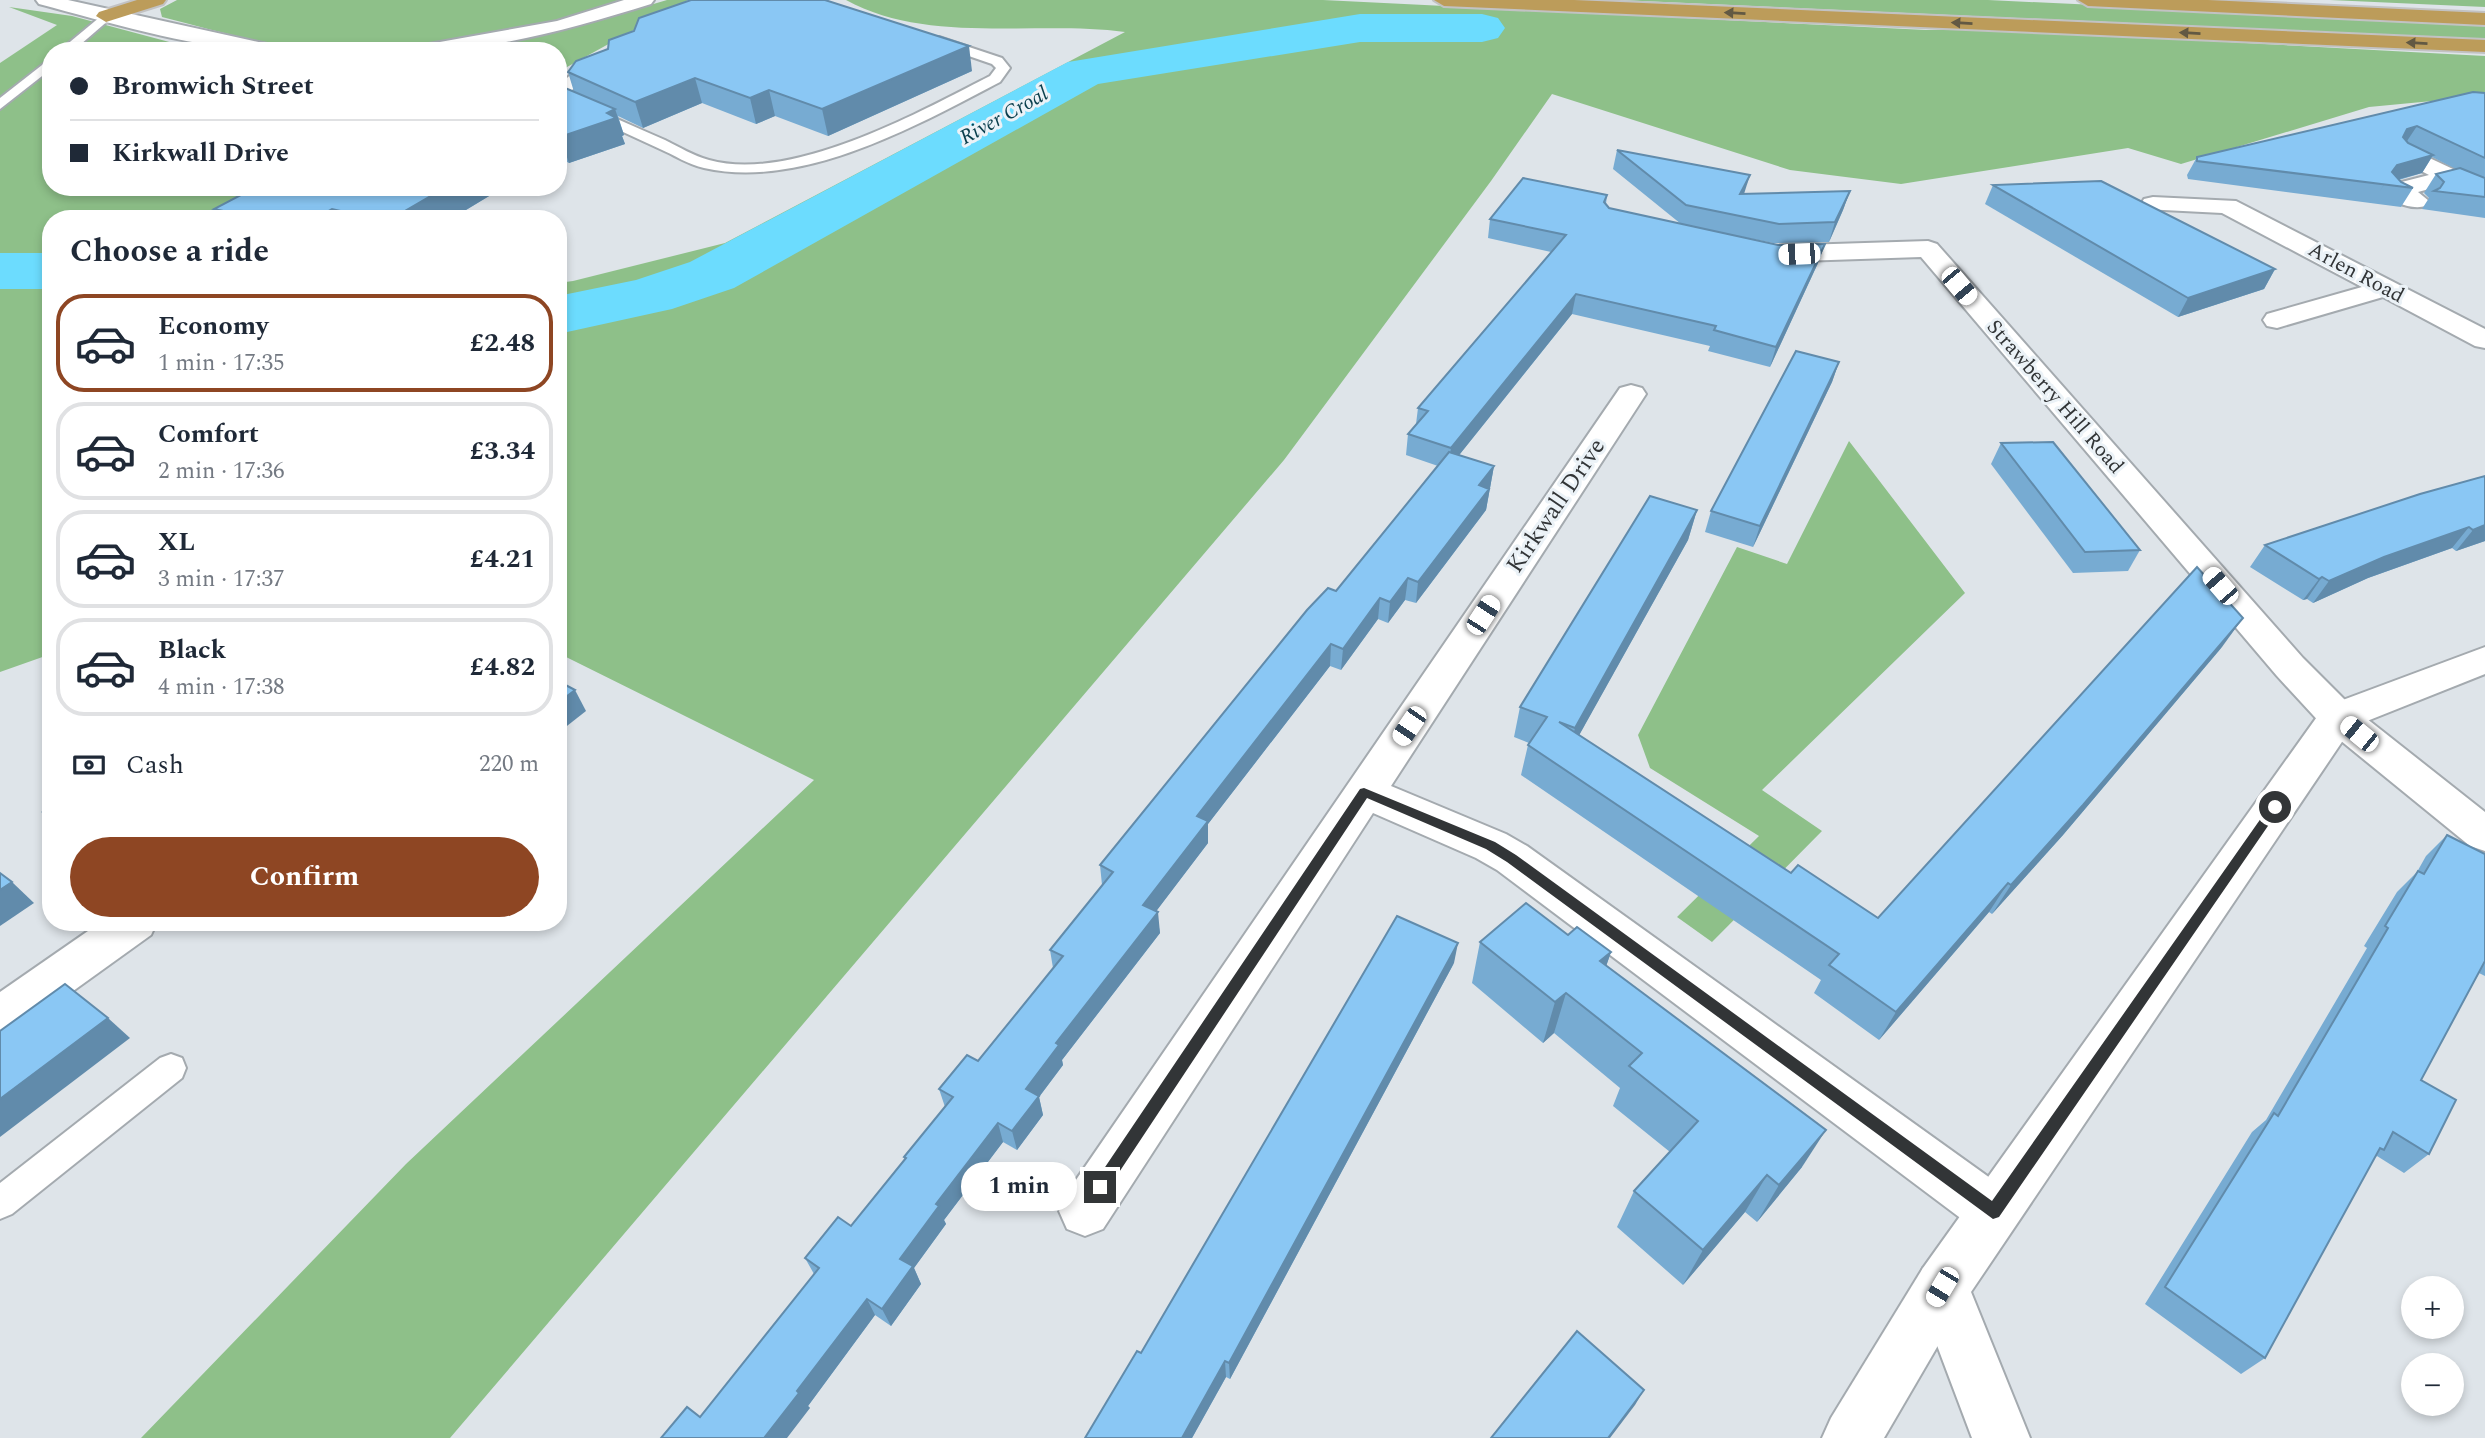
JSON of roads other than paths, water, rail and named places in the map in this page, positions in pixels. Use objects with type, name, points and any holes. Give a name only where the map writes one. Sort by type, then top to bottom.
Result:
[{"type":"highway","points":[[106,16],[156,0]]},
{"type":"highway","points":[[1444,0],[2485,46]]},
{"type":"highway","points":[[2088,0],[2485,19]]},
{"type":"street","points":[[46,0],[106,16],[229,42]]},
{"type":"street","points":[[474,42],[546,29],[644,0]]},
{"type":"street","points":[[2438,148],[2398,150],[2485,193]]},
{"type":"street","points":[[2417,201],[2395,191],[2449,176]]},
{"type":"street","name":"Arlen Road","points":[[2152,204],[2227,206],[2485,340]]},
{"type":"street","name":"Strawberry Hill Road","points":[[1747,249],[1773,254],[1928,249],[2281,656],[2338,717],[2485,835]]},
{"type":"street","points":[[2277,320],[2386,288]]},
{"type":"street","name":"Kirkwall Drive","points":[[1085,1211],[1631,394]]},
{"type":"street","points":[[1851,1438],[1942,1287],[1993,1211],[2338,717],[2485,660]]},
{"type":"street","points":[[1364,792],[1491,846],[1512,858],[1993,1211]]},
{"type":"street","points":[[0,1018],[122,931]]},
{"type":"street","points":[[1942,1287],[2001,1438]]},
{"type":"lane","points":[[76,42],[106,16]]},
{"type":"lane","points":[[567,101],[705,164],[724,169],[789,163],[874,139],[995,79],[1003,68],[997,61],[920,36]]},
{"type":"lane","points":[[567,85],[607,57]]},
{"type":"lane","points":[[0,105],[42,70]]},
{"type":"lane","points":[[0,1203],[171,1068]]},
{"type":"waterway","name":"River Croal","points":[[567,313],[650,296],[712,275],[1085,72],[1360,28],[1482,28]]},
{"type":"waterway","name":"River Croal","points":[[0,271],[42,271]]}]
